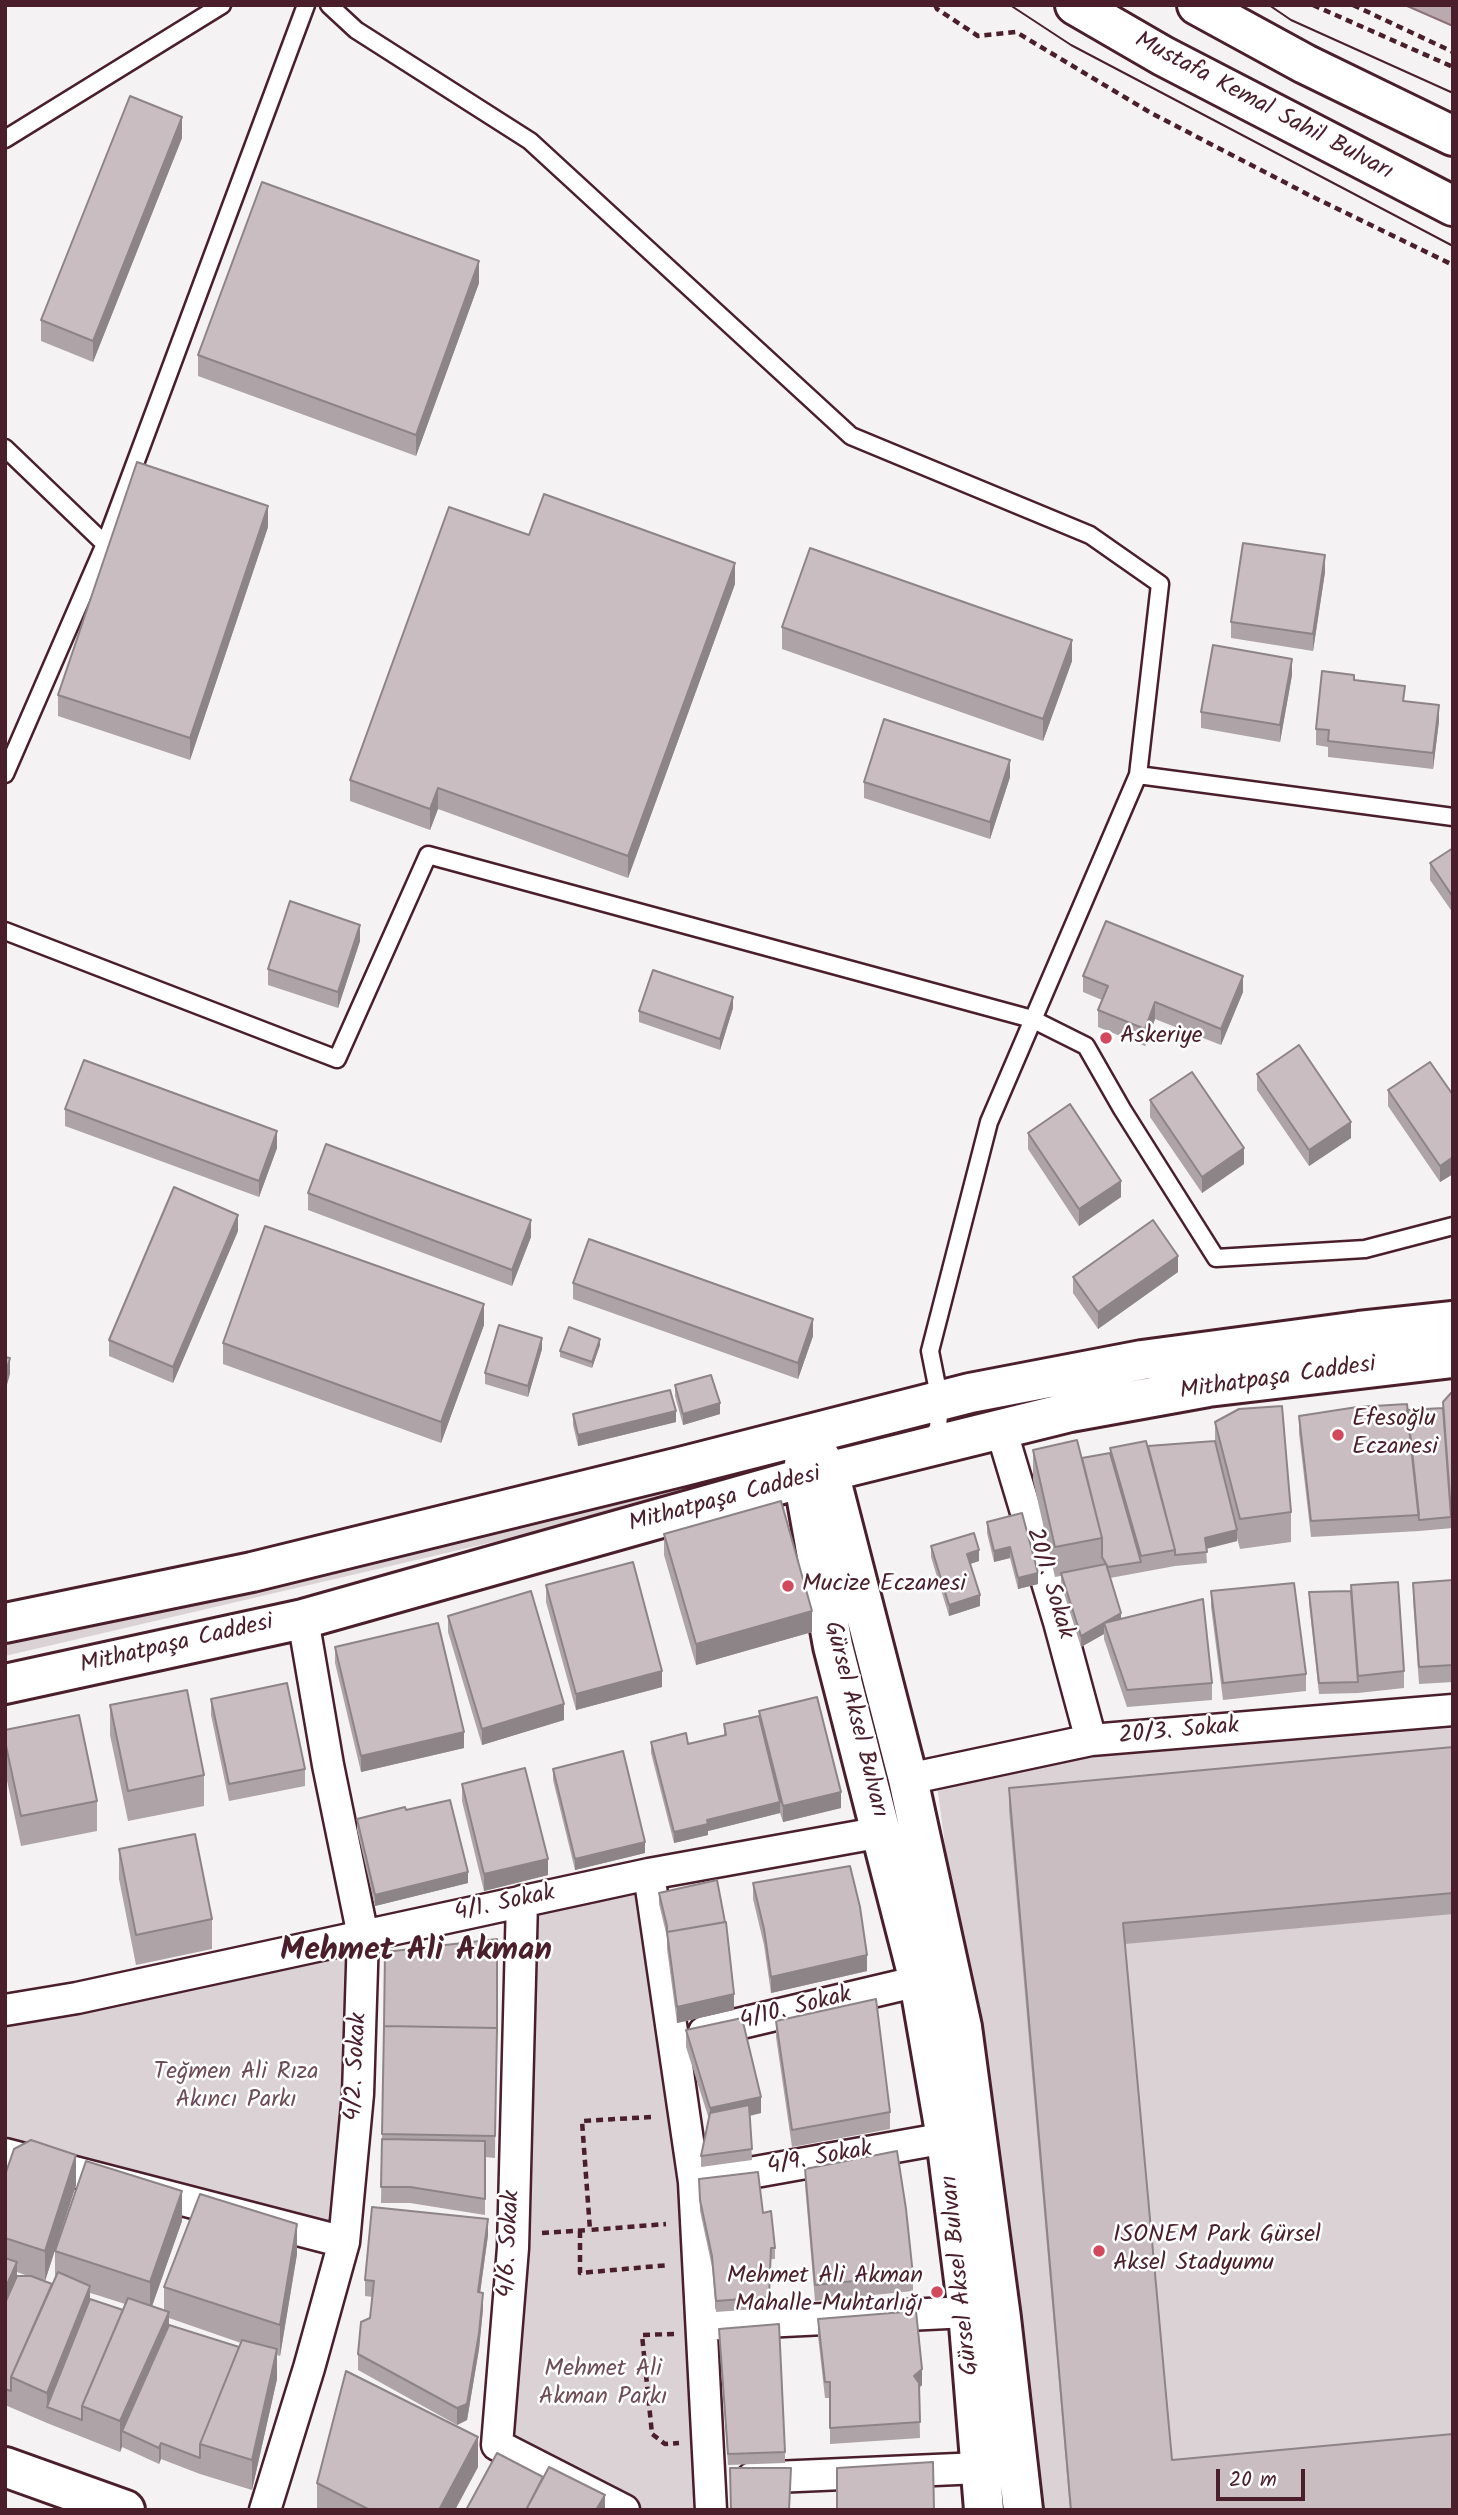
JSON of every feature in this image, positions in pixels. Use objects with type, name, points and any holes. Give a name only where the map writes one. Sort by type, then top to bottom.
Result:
[{"type":"main road","name":"Mustafa Kemal Sahil Bulvarı","points":[[1075,5],[1163,56],[1453,206]]},
{"type":"main road","points":[[1197,5],[1305,64],[1453,136]]},
{"type":"main road","name":"Mithatpaşa Caddesi","points":[[5,1623],[252,1572],[983,1390],[1142,1360],[1453,1321]]},
{"type":"main road","name":"Mithatpaşa Caddesi","points":[[5,1684],[303,1619],[816,1475],[1070,1412],[1208,1387],[1453,1358]]},
{"type":"main road","name":"Gürsel Aksel Bulvarı","points":[[806,1436],[908,1779],[962,2027],[1023,2510]]},
{"type":"main road","name":"Gürsel Aksel Bulvarı","points":[[816,1475],[833,1646],[919,1981],[946,2138],[968,2312],[984,2510]]},
{"type":"main road","points":[[882,1832],[908,1779]]},
{"type":"main road","points":[[5,2467],[125,2510]]},
{"type":"street","name":"20/1. Sokak","points":[[1001,1429],[1091,1740]]},
{"type":"street","name":"4/2. Sokak","points":[[265,2510],[344,2242],[358,2094],[363,1936],[328,1765],[303,1619]]},
{"type":"street","name":"20/3. Sokak","points":[[908,1779],[1091,1740],[1453,1710]]},
{"type":"street","name":"4/1. Sokak","points":[[5,2010],[77,1998],[649,1874],[882,1832]]},
{"type":"street","points":[[649,1874],[694,2182],[711,2510]]},
{"type":"street","name":"4/6. Sokak","points":[[522,1900],[513,2248],[497,2445],[624,2510]]},
{"type":"street","name":"4/10. Sokak","points":[[674,2040],[919,1981]]},
{"type":"street","name":"4/9. Sokak","points":[[694,2182],[946,2138]]},
{"type":"street","points":[[5,2154],[344,2242]]},
{"type":"street","points":[[702,2325],[968,2312]]},
{"type":"street","points":[[710,2479],[980,2468]]},
{"type":"lane","points":[[5,139],[222,5]]},
{"type":"lane","points":[[5,774],[105,544],[306,5]]},
{"type":"lane","points":[[335,7],[356,30],[530,141],[851,436],[1090,535],[1160,584],[1138,775],[989,1122],[930,1351],[940,1401],[938,1427],[926,1447]]},
{"type":"lane","points":[[5,448],[105,544]]},
{"type":"lane","points":[[1138,775],[1453,817]]},
{"type":"lane","points":[[5,931],[337,1059],[428,855],[1032,1019],[1086,1046],[1122,1109],[1216,1258],[1366,1249],[1453,1226]]},
{"type":"path","points":[[935,5],[978,36],[1016,32],[1163,120],[1453,265]]},
{"type":"path","points":[[1313,5],[1453,67]]},
{"type":"path","points":[[1353,5],[1453,52]]},
{"type":"path","points":[[651,2117],[582,2121],[590,2230],[666,2223],[667,2237]]},
{"type":"path","points":[[580,2231],[580,2273],[669,2264],[670,2278]]},
{"type":"path","points":[[674,2334],[642,2335],[652,2434],[664,2444],[708,2441]]},
{"type":"green space","points":[[770,1456],[780,1475],[5,1656],[5,1638]]},
{"type":"green space","points":[[1453,1728],[1453,2510],[1026,2510],[1024,2443],[935,1770]]},
{"type":"green space","name":"Mehmet Ali Akman Parkı","points":[[649,1874],[711,2510],[624,2510],[497,2445],[522,1901]]},
{"type":"green space","name":"Teğmen Ali Rıza Akıncı Parkı","points":[[363,1936],[344,2242],[5,2154],[5,2010]]},
{"type":"shaded area","points":[[1405,5],[1453,5],[1453,26]]},
{"type":"building","points":[[130,96],[182,117],[93,341],[41,320]]},
{"type":"building","points":[[262,182],[479,261],[416,435],[198,355]]},
{"type":"building","points":[[137,462],[268,506],[190,738],[58,695]]},
{"type":"building","points":[[544,494],[735,563],[628,856],[438,788],[430,809],[350,780],[449,507],[529,535]]},
{"type":"building","points":[[1243,543],[1325,555],[1313,634],[1231,622]]},
{"type":"building","points":[[810,548],[1072,640],[1043,719],[782,627]]},
{"type":"building","points":[[1213,645],[1292,659],[1280,725],[1201,712]]},
{"type":"building","points":[[1322,671],[1354,675],[1354,680],[1405,686],[1403,701],[1439,705],[1433,753],[1328,741],[1329,730],[1316,729]]},
{"type":"building","points":[[884,719],[1010,760],[990,822],[864,782]]},
{"type":"building","points":[[1453,848],[1453,897],[1430,863]]},
{"type":"building","points":[[290,901],[360,925],[338,992],[268,969]]},
{"type":"building","points":[[1106,921],[1243,976],[1221,1029],[1155,1002],[1145,1029],[1098,1010],[1108,986],[1083,976]]},
{"type":"building","points":[[653,970],[733,997],[720,1039],[639,1011]]},
{"type":"building","points":[[1299,1045],[1351,1122],[1309,1150],[1257,1074]]},
{"type":"building","points":[[84,1060],[277,1131],[259,1181],[65,1109]]},
{"type":"building","points":[[1430,1062],[1453,1095],[1453,1157],[1440,1166],[1388,1090]]},
{"type":"building","points":[[1192,1072],[1244,1148],[1202,1177],[1150,1100]]},
{"type":"building","points":[[1070,1104],[1121,1181],[1079,1209],[1028,1133]]},
{"type":"building","points":[[326,1144],[531,1220],[512,1270],[308,1193]]},
{"type":"building","points":[[174,1187],[238,1215],[173,1367],[109,1340]]},
{"type":"building","points":[[1153,1220],[1178,1256],[1098,1312],[1073,1277]]},
{"type":"building","points":[[265,1226],[484,1304],[441,1422],[223,1343]]},
{"type":"building","points":[[589,1239],[813,1319],[798,1363],[573,1283]]},
{"type":"building","points":[[499,1325],[542,1338],[528,1386],[485,1373]]},
{"type":"building","points":[[569,1327],[600,1339],[592,1362],[560,1351]]},
{"type":"building","points":[[5,1357],[10,1358],[5,1376]]},
{"type":"building","points":[[711,1375],[720,1403],[683,1414],[675,1385]]},
{"type":"building","points":[[670,1390],[676,1411],[578,1435],[573,1414]]},
{"type":"building","points":[[1453,1393],[1453,1512],[1443,1402]]},
{"type":"building","points":[[1407,1404],[1419,1515],[1311,1521],[1299,1416],[1357,1407]]},
{"type":"building","points":[[1282,1406],[1291,1512],[1240,1519],[1215,1422],[1239,1409]]},
{"type":"building","points":[[1443,1408],[1451,1517],[1419,1520],[1407,1410]]},
{"type":"building","points":[[1077,1440],[1102,1538],[1055,1547],[1033,1450]]},
{"type":"building","points":[[1146,1441],[1175,1550],[1141,1556],[1110,1448]]},
{"type":"building","points":[[1215,1441],[1237,1530],[1205,1538],[1207,1552],[1175,1555],[1148,1446]]},
{"type":"building","points":[[1110,1453],[1141,1562],[1108,1567],[1102,1557],[1102,1538],[1082,1458]]},
{"type":"building","points":[[781,1501],[812,1611],[696,1644],[664,1534]]},
{"type":"building","points":[[1022,1513],[1038,1573],[1018,1578],[1010,1547],[994,1551],[987,1522]]},
{"type":"building","points":[[974,1533],[979,1550],[967,1554],[980,1595],[949,1605],[931,1546]]},
{"type":"building","points":[[633,1562],[662,1671],[576,1694],[546,1585]]},
{"type":"building","points":[[1106,1564],[1121,1613],[1081,1636],[1061,1573]]},
{"type":"building","points":[[1453,1580],[1453,1665],[1419,1667],[1413,1583]]},
{"type":"building","points":[[1398,1582],[1404,1671],[1358,1676],[1351,1585]]},
{"type":"building","points":[[1294,1583],[1306,1674],[1223,1683],[1211,1591]]},
{"type":"building","points":[[531,1591],[564,1704],[482,1729],[448,1616]]},
{"type":"building","points":[[1351,1591],[1358,1682],[1319,1683],[1309,1592]]},
{"type":"building","points":[[1203,1599],[1212,1683],[1127,1690],[1104,1623]]},
{"type":"building","points":[[438,1623],[464,1732],[361,1756],[335,1647]]},
{"type":"building","points":[[287,1683],[305,1769],[229,1784],[211,1699]]},
{"type":"building","points":[[187,1690],[204,1775],[128,1791],[110,1705]]},
{"type":"building","points":[[817,1697],[841,1792],[783,1806],[759,1711]]},
{"type":"building","points":[[79,1715],[97,1801],[21,1816],[5,1730]]},
{"type":"building","points":[[759,1716],[780,1802],[707,1820],[708,1824],[674,1832],[651,1742],[686,1733],[688,1744],[726,1735],[724,1724]]},
{"type":"building","name":"ISONEM Park Gürsel Aksel Stadyumu","points":[[1453,1747],[1453,1893],[1123,1923],[1172,2460],[1453,2434],[1453,2510],[1071,2510],[1009,1788]]},
{"type":"building","points":[[623,1751],[645,1842],[575,1859],[553,1769]]},
{"type":"building","points":[[525,1768],[548,1859],[484,1874],[462,1784]]},
{"type":"building","points":[[450,1800],[468,1872],[375,1895],[357,1819],[405,1807],[406,1810]]},
{"type":"building","points":[[195,1834],[212,1919],[136,1935],[119,1849]]},
{"type":"building","points":[[850,1866],[860,1907],[867,1955],[771,1977],[764,1929],[753,1883]]},
{"type":"building","points":[[717,1880],[725,1922],[667,1932],[659,1893]]},
{"type":"building","points":[[726,1922],[734,1994],[677,2007],[667,1932]]},
{"type":"building","points":[[497,1939],[497,2028],[384,2026],[385,1952]]},
{"type":"building","points":[[876,1999],[890,2112],[792,2130],[776,2021]]},
{"type":"building","points":[[742,2018],[761,2097],[710,2108],[686,2030]]},
{"type":"building","points":[[384,2026],[497,2028],[495,2136],[382,2134]]},
{"type":"building","points":[[749,2105],[752,2149],[701,2156],[710,2113]]},
{"type":"building","points":[[382,2139],[485,2141],[485,2199],[410,2187],[381,2187]]},
{"type":"building","points":[[31,2140],[76,2155],[45,2251],[5,2238],[5,2175],[14,2149]]},
{"type":"building","points":[[897,2151],[913,2275],[815,2285],[805,2169]]},
{"type":"building","points":[[86,2161],[182,2191],[150,2282],[55,2251]]},
{"type":"building","points":[[758,2172],[763,2213],[771,2211],[775,2248],[771,2248],[769,2297],[716,2301],[712,2256],[700,2200],[699,2179]]},
{"type":"building","points":[[200,2194],[297,2224],[280,2325],[164,2287]]},
{"type":"building","points":[[372,2207],[488,2219],[478,2292],[483,2293],[479,2333],[467,2404],[457,2408],[358,2354],[361,2322],[370,2318],[374,2281],[365,2280]]},
{"type":"building","points":[[5,2258],[17,2262],[5,2289]]},
{"type":"building","points":[[58,2272],[90,2286],[47,2393],[11,2377]]},
{"type":"building","points":[[17,2276],[31,2276],[52,2284],[11,2377],[11,2391],[5,2389],[5,2303]]},
{"type":"building","points":[[128,2298],[169,2312],[120,2421],[82,2406]]},
{"type":"building","points":[[90,2299],[123,2310],[82,2406],[82,2420],[47,2407]]},
{"type":"building","points":[[916,2311],[922,2369],[914,2376],[919,2383],[920,2422],[830,2428],[830,2382],[825,2382],[818,2319]]},
{"type":"building","points":[[779,2324],[785,2452],[728,2454],[719,2329]]},
{"type":"building","points":[[169,2325],[239,2347],[200,2444],[200,2458],[161,2443],[159,2448],[122,2431]]},
{"type":"building","points":[[242,2340],[277,2349],[252,2460],[200,2444]]},
{"type":"building","points":[[346,2371],[478,2437],[439,2510],[370,2510],[317,2483]]},
{"type":"building","points":[[497,2453],[543,2477],[526,2510],[466,2510]]},
{"type":"building","points":[[933,2462],[934,2510],[837,2510],[837,2468]]},
{"type":"building","points":[[549,2467],[605,2495],[596,2510],[526,2510]]},
{"type":"building","points":[[730,2468],[791,2468],[789,2510],[731,2510]]},
{"type":"tram line","points":[[1010,5],[1071,45],[1453,246]]},
{"type":"tram line","points":[[1269,5],[1291,20],[1453,93]]},
{"type":"place","name":"Askeriye","points":[[1106,1038]]},
{"type":"place","name":"Efesoğlu Eczanesi","points":[[1338,1435]]},
{"type":"place","name":"Mucize Eczanesi","points":[[788,1586]]},
{"type":"place","name":"ISONEM Park Gürsel Aksel Stadyumu","points":[[1099,2251]]},
{"type":"place","name":"Mehmet Ali Akman Mahalle Muhtarlığı","points":[[937,2292]]},
{"type":"district","name":"Mehmet Ali Akman","points":[[416,1954]]}]
